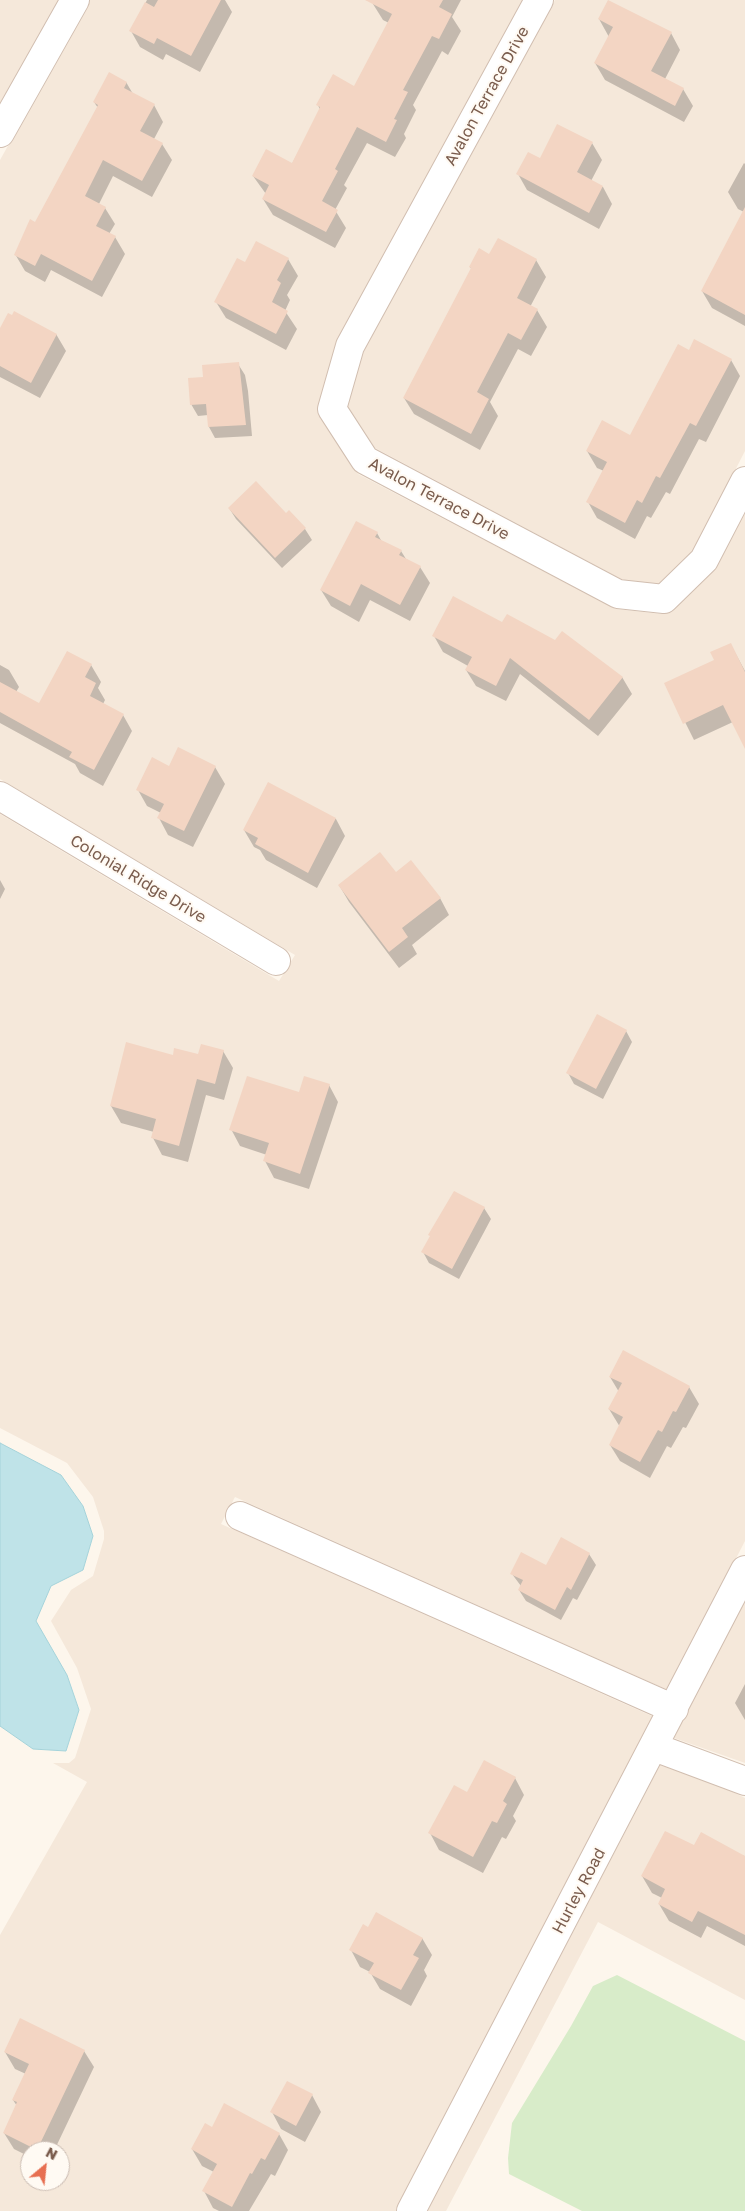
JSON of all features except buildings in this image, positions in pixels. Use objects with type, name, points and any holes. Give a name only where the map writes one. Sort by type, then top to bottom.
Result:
[{"type":"street","points":[[0,133],[75,0]]},
{"type":"street","name":"Avalon Terrace Drive","points":[[539,0],[350,346],[332,409],[365,460],[618,594],[664,600],[704,560],[745,480]]},
{"type":"street","name":"Colonial Ridge Drive","points":[[0,796],[276,961]]},
{"type":"street","points":[[240,1516],[674,1709]]},
{"type":"street","name":"Hurley Road","points":[[411,2211],[745,1570]]},
{"type":"street","points":[[654,1747],[732,1774],[745,1781]]},
{"type":"shaded area","points":[[0,0],[59,0],[0,105]]},
{"type":"shaded area","points":[[90,0],[524,0],[338,339],[318,405],[320,418],[358,474],[616,609],[662,614],[673,610],[713,571],[745,509],[745,1541],[668,1690],[235,1497],[221,1524],[654,1717],[397,2211],[0,2211],[0,1935],[87,1782],[53,1763],[69,1763],[75,1758],[91,1709],[77,1668],[51,1621],[71,1590],[93,1576],[104,1539],[104,1531],[93,1497],[67,1463],[0,1428],[0,814],[279,981],[295,955],[0,779],[0,160]]},
{"type":"shaded area","points":[[555,0],[745,0],[745,451],[693,552],[660,584],[623,580],[375,448],[347,405],[362,351]]},
{"type":"shaded area","points":[[745,1600],[745,1763],[674,1738]]},
{"type":"shaded area","points":[[660,1765],[725,1788],[745,1798],[745,2000],[598,1922],[446,2211],[427,2211]]},
{"type":"green space","points":[[617,1975],[745,2041],[745,2211],[582,2211],[509,2174],[508,2158],[512,2123],[593,1986]]},
{"type":"water","points":[[0,1443],[61,1475],[83,1506],[93,1536],[83,1570],[51,1586],[36,1621],[67,1675],[79,1710],[66,1751],[33,1749],[0,1726]]}]
